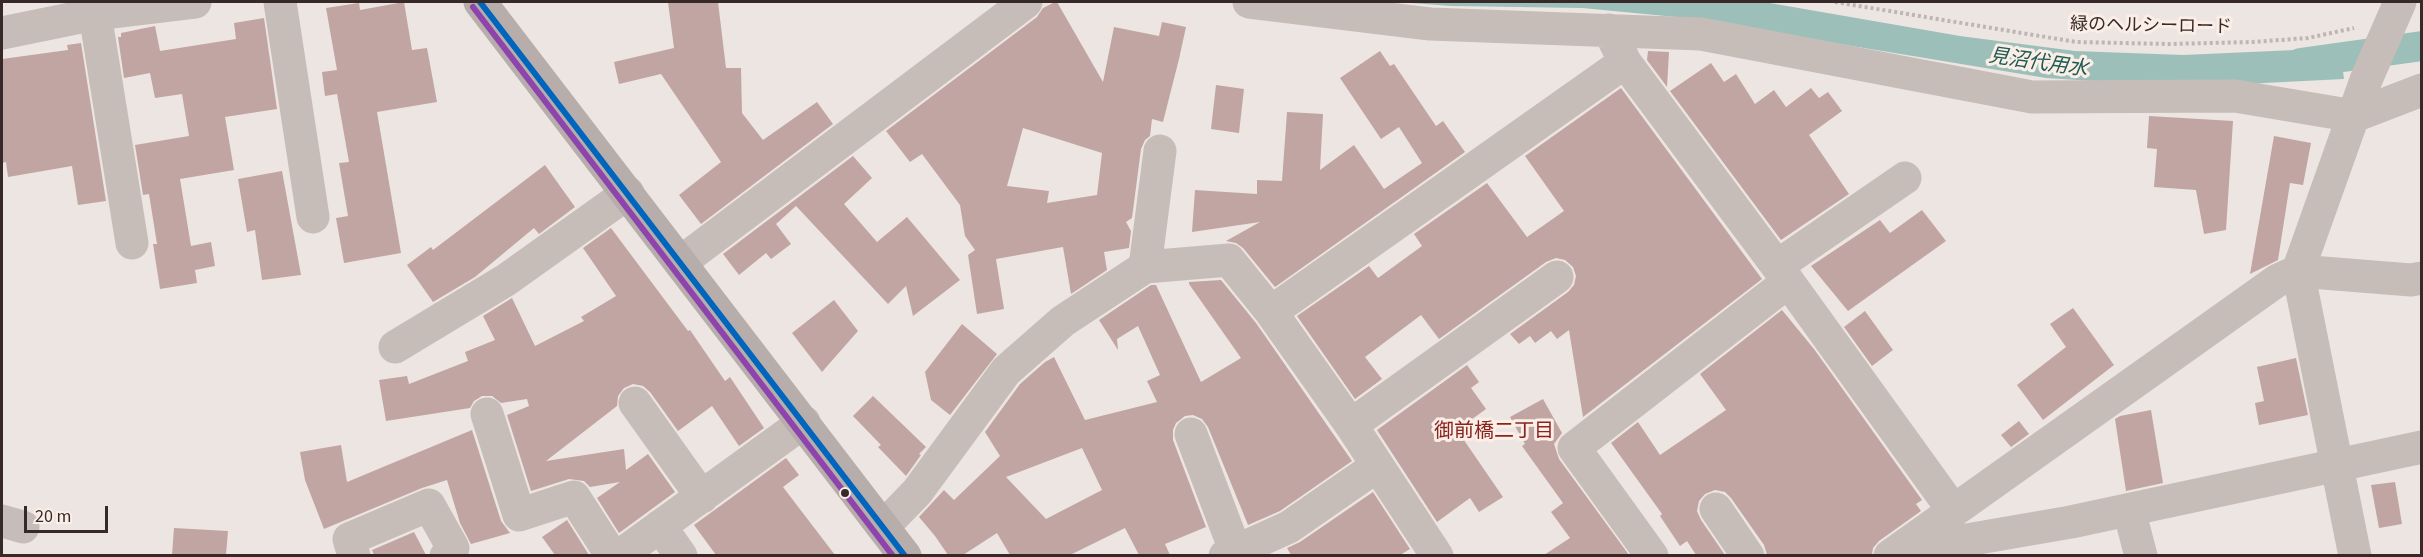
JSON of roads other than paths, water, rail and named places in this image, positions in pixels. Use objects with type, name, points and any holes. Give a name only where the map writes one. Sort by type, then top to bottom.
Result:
[{"type":"main road","points":[[480,2],[904,555]]},
{"type":"street","points":[[2,33],[95,14],[195,2]]},
{"type":"street","points":[[280,2],[313,217]]},
{"type":"street","points":[[681,262],[1026,2]]},
{"type":"street","points":[[1249,2],[1430,24],[1701,34],[2032,97],[2235,96],[2354,116],[2421,90]]},
{"type":"street","points":[[95,14],[132,243]]},
{"type":"street","points":[[2355,555],[2298,271],[2354,116],[2382,20]]},
{"type":"street","points":[[1609,30],[1625,62],[1953,510]]},
{"type":"street","points":[[1271,312],[1625,62]]},
{"type":"street","points":[[1145,267],[1160,152]]},
{"type":"street","points":[[1652,555],[1574,448],[1782,274],[1905,178]]},
{"type":"street","points":[[394,347],[506,280],[628,193]]},
{"type":"street","points":[[883,527],[917,492],[1006,371],[1063,321],[1145,267],[1229,260],[1271,312],[1351,425],[1429,553]]},
{"type":"street","points":[[1892,554],[2278,280],[2298,271],[2421,278]]},
{"type":"street","points":[[1351,425],[1557,277]]},
{"type":"street","points":[[635,402],[702,496]]},
{"type":"street","points":[[487,414],[519,515],[574,497],[612,555]]},
{"type":"street","points":[[619,555],[804,422]]},
{"type":"street","points":[[1191,434],[1230,553],[1289,527],[1377,466]]},
{"type":"street","points":[[1892,554],[2129,510],[2421,447]]},
{"type":"street","points":[[354,555],[348,539],[429,505],[453,548],[446,555]]},
{"type":"street","points":[[1716,509],[1748,555]]},
{"type":"street","points":[[2129,510],[2141,555]]},
{"type":"street","points":[[660,526],[681,555]]},
{"type":"water","points":[[1398,2],[1764,2],[1960,36],[2075,51],[2183,55],[2340,48],[2344,79],[2184,87],[2046,78],[1676,17],[1582,8],[1451,6]]},
{"type":"waterway","name":"見沼代用水","points":[[2300,63],[2422,46]]},
{"type":"district","name":"御前橋二丁目","points":[[1494,433]]}]
